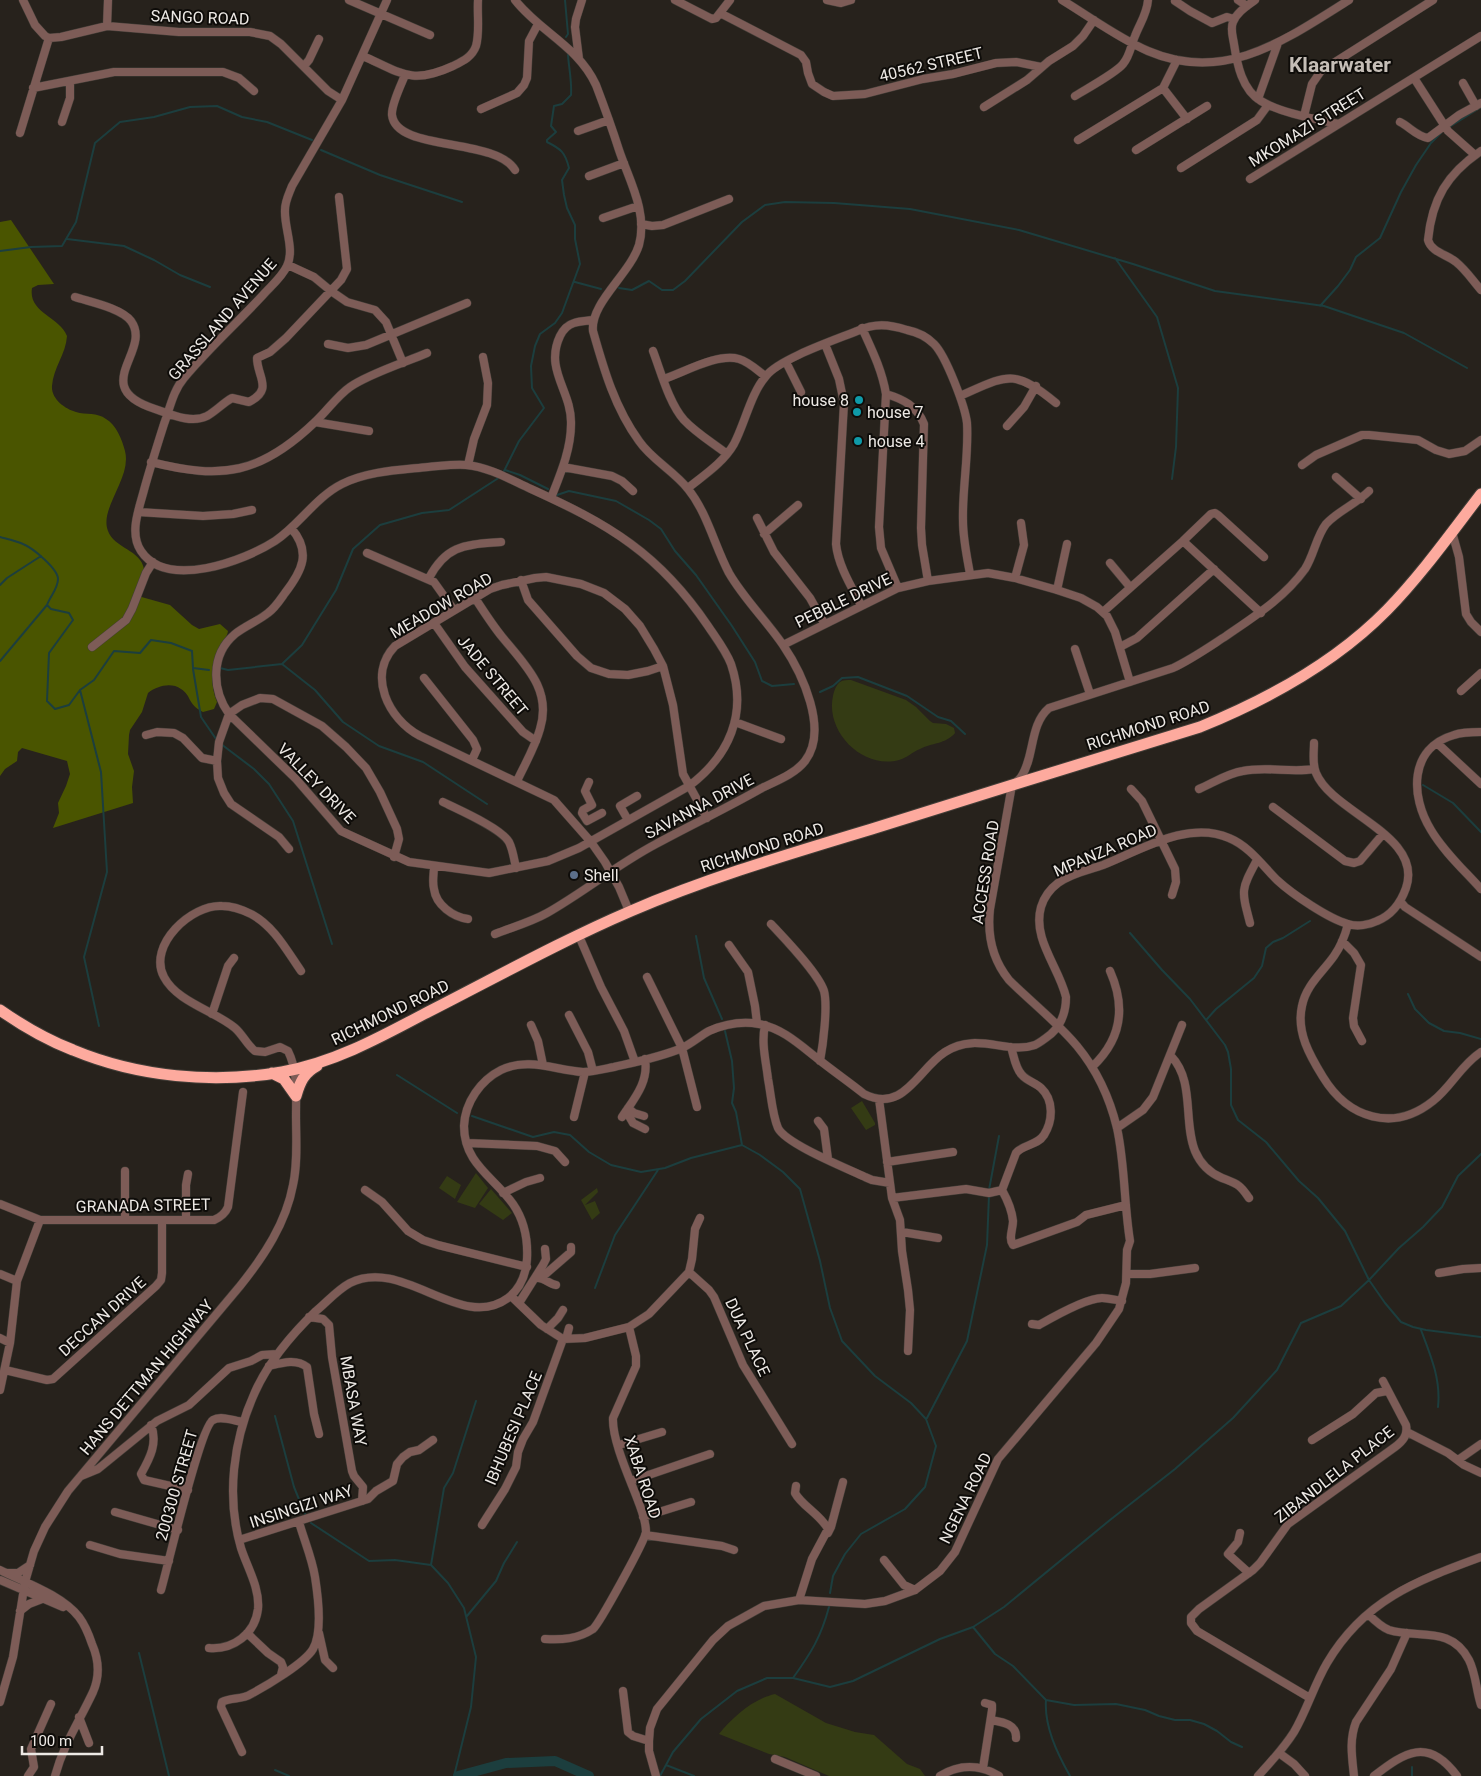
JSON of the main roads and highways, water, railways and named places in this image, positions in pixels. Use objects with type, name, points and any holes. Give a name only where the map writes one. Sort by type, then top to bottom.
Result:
[{"type":"highway","name":"RICHMOND ROAD","points":[[0,1010],[27,1028],[74,1051],[112,1063],[158,1073],[221,1077],[272,1073],[295,1069],[334,1057],[392,1031],[629,911],[754,865],[1200,727],[1267,698],[1336,654],[1386,611],[1406,589],[1481,494]]},
{"type":"highway","points":[[272,1073],[284,1079],[296,1096],[301,1081],[309,1071],[334,1057]]},
{"type":"waterway","points":[[565,0],[568,34],[566,37]]},
{"type":"waterway","points":[[503,473],[519,441],[544,408],[532,388],[531,366],[535,346],[540,334],[555,323],[562,313],[580,264],[575,239],[575,225],[567,208],[562,180],[569,168],[562,152],[547,142],[556,132],[551,126],[554,106],[562,104],[571,95],[568,55]]},
{"type":"waterway","points":[[0,251],[62,246],[76,222],[95,143],[120,122],[154,117],[190,107],[217,106],[242,117],[267,122],[312,140]]},
{"type":"waterway","points":[[1451,126],[1481,107]]},
{"type":"waterway","points":[[1320,306],[1350,270],[1356,257],[1380,238],[1401,192],[1416,165],[1431,143],[1441,133]]},
{"type":"waterway","points":[[321,150],[380,175],[462,202]]},
{"type":"waterway","points":[[619,288],[632,290],[649,281],[662,290],[673,290],[685,281],[742,222],[765,205],[785,202],[834,203],[910,209],[1019,230],[1215,291],[1324,306],[1404,333],[1467,368]]},
{"type":"waterway","points":[[67,239],[124,246],[180,275],[210,287]]},
{"type":"waterway","points":[[1115,258],[1157,317],[1178,388],[1176,447],[1172,479]]},
{"type":"waterway","points":[[575,282],[601,289]]},
{"type":"waterway","points":[[505,470],[548,489]]},
{"type":"waterway","points":[[220,668],[228,670],[282,664],[302,645],[336,590],[353,549],[380,525],[422,513],[449,510],[500,477]]},
{"type":"waterway","points":[[557,495],[569,491],[616,501],[661,529],[675,551],[696,575],[732,626],[755,662],[762,681],[772,686],[794,684]]},
{"type":"waterway","points":[[0,537],[27,546],[50,565],[58,579],[57,586],[47,605],[51,609],[69,613],[73,620],[49,653],[47,701],[55,709],[69,705],[80,690],[94,680],[114,651],[140,653],[151,640],[171,643],[192,651],[193,668],[209,670]]},
{"type":"waterway","points":[[0,585],[7,578],[41,556]]},
{"type":"waterway","points":[[0,661],[47,605]]},
{"type":"waterway","points":[[282,664],[315,690],[343,722],[379,746],[423,762],[487,804]]},
{"type":"waterway","points":[[193,669],[201,717],[216,739]]},
{"type":"waterway","points":[[820,692],[833,686],[842,678],[858,677],[907,696],[938,717],[951,721],[965,734]]},
{"type":"waterway","points":[[80,690],[101,772],[107,872],[84,957],[99,1026]]},
{"type":"waterway","points":[[221,744],[254,769],[269,784],[293,821],[332,944]]},
{"type":"waterway","points":[[1423,785],[1453,803],[1481,832]]},
{"type":"waterway","points":[[1207,1019],[1216,1009],[1254,978],[1262,966],[1266,948],[1310,921]]},
{"type":"waterway","points":[[1130,933],[1190,999],[1225,1045],[1231,1069],[1231,1105],[1238,1120],[1266,1142],[1299,1181],[1318,1198],[1345,1231],[1369,1280],[1401,1322],[1426,1330],[1481,1337]]},
{"type":"waterway","points":[[696,936],[704,978],[722,1019]]},
{"type":"waterway","points":[[1408,994],[1415,1009],[1429,1023],[1444,1031],[1481,1039]]},
{"type":"waterway","points":[[725,1031],[732,1061],[734,1088],[732,1103],[736,1112],[742,1145]]},
{"type":"waterway","points":[[397,1075],[457,1113]]},
{"type":"waterway","points":[[472,1116],[533,1137],[554,1132],[570,1135],[589,1152],[611,1165],[641,1172],[665,1168],[691,1158],[742,1145],[760,1155],[783,1172],[800,1189],[820,1261],[830,1308],[842,1341],[875,1376],[911,1403],[926,1419],[936,1446],[925,1487],[905,1509],[861,1534],[845,1554],[833,1576],[830,1593]]},
{"type":"waterway","points":[[989,1190],[999,1136]]},
{"type":"waterway","points":[[660,1776],[673,1752],[701,1719],[737,1691],[767,1678],[793,1678],[830,1687],[853,1681],[940,1639],[973,1627],[1004,1607],[1175,1469],[1233,1418],[1277,1370],[1301,1323],[1341,1306],[1369,1280],[1442,1207],[1458,1176],[1481,1154]]},
{"type":"waterway","points":[[595,1288],[615,1235],[658,1170]]},
{"type":"waterway","points":[[927,1418],[967,1341],[987,1245],[989,1195]]},
{"type":"waterway","points":[[1421,1330],[1437,1378],[1438,1407]]},
{"type":"waterway","points":[[454,1776],[471,1707],[476,1657],[464,1608],[448,1583],[431,1565],[444,1488],[453,1473],[476,1401]]},
{"type":"waterway","points":[[275,1416],[294,1487],[305,1514]]},
{"type":"waterway","points":[[311,1523],[369,1561],[395,1560],[431,1565]]},
{"type":"waterway","points":[[467,1616],[496,1581],[517,1542]]},
{"type":"waterway","points":[[793,1678],[815,1644],[829,1607]]},
{"type":"waterway","points":[[973,1627],[995,1654],[1013,1666],[1046,1700],[1074,1705],[1116,1704],[1145,1710],[1175,1720],[1190,1720],[1204,1724],[1242,1747]]},
{"type":"waterway","points":[[139,1653],[169,1776]]},
{"type":"waterway","points":[[1046,1700],[1049,1729],[1060,1758],[1070,1776]]},
{"type":"waterway","points":[[458,1776],[506,1763],[555,1761],[589,1776]]},
{"type":"waterway","points":[[666,1765],[694,1776]]},
{"type":"waterway","points":[[1412,1767],[1412,1776]]},
{"type":"waterway","points":[[275,1770],[289,1776]]},
{"type":"place","name":"house 8","points":[[859,400]]},
{"type":"place","name":"house 7","points":[[857,412]]},
{"type":"place","name":"house 4","points":[[858,441]]},
{"type":"place","name":"Shell","points":[[574,875]]},
{"type":"district","name":"Klaarwater","points":[[1340,65]]}]
